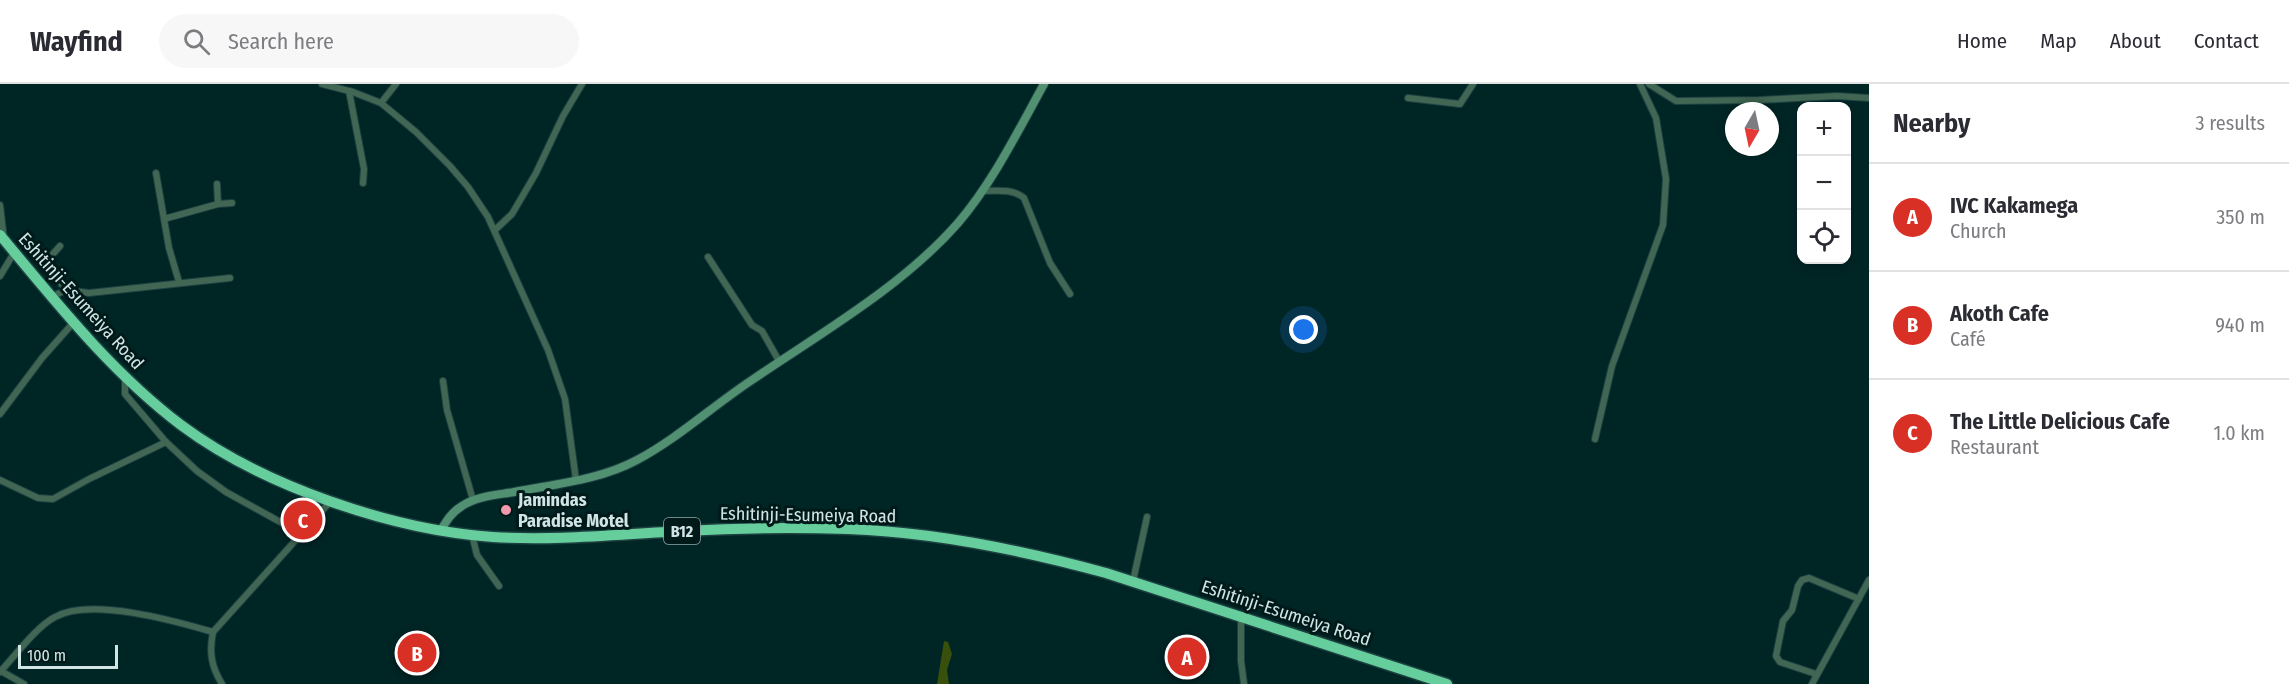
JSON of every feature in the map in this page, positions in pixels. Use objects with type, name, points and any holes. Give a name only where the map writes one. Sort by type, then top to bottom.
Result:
[{"type":"highway","name":"Eshitinji-Esumeiya Road","points":[[2,238],[51,297],[125,377],[182,426],[226,454],[273,479],[330,502],[441,530],[472,535],[544,537],[802,528],[888,531],[954,540],[1055,559],[1133,581],[1447,684]]},
{"type":"street","points":[[322,84],[349,91],[381,104],[416,132],[468,187],[495,230],[548,350],[565,399],[576,480]]},
{"type":"street","points":[[381,104],[396,84]]},
{"type":"street","points":[[495,230],[512,214],[582,84]]},
{"type":"street","points":[[441,530],[452,513],[472,500],[576,480],[609,472],[636,461],[661,446],[719,402],[878,293],[925,258],[960,221],[982,191],[1044,84]]},
{"type":"street","points":[[1408,98],[1460,104],[1473,84]]},
{"type":"street","points":[[1595,439],[1612,366],[1664,225],[1666,179],[1658,126],[1646,93],[1640,84]]},
{"type":"street","points":[[1648,84],[1676,101],[1837,96],[1869,98]]},
{"type":"street","points":[[349,91],[364,169],[363,183]]},
{"type":"street","points":[[156,173],[169,248],[179,282]]},
{"type":"street","points":[[217,184],[218,204]]},
{"type":"street","points":[[982,191],[1008,191],[1018,193],[1024,198],[1050,263],[1070,294]]},
{"type":"street","points":[[164,219],[232,202]]},
{"type":"street","points":[[0,205],[2,238]]},
{"type":"street","points":[[60,246],[45,263],[66,290]]},
{"type":"street","points":[[0,276],[14,253]]},
{"type":"street","points":[[708,257],[752,324],[762,331],[779,361]]},
{"type":"street","points":[[51,297],[66,290],[88,293],[230,278]]},
{"type":"street","points":[[0,414],[42,358],[74,322]]},
{"type":"street","points":[[125,377],[125,394],[166,442],[197,471],[226,492],[302,534]]},
{"type":"street","points":[[443,381],[447,410],[472,500]]},
{"type":"street","points":[[0,480],[38,498],[53,499],[166,442]]},
{"type":"street","points":[[222,684],[215,673],[210,655],[213,632],[330,502]]},
{"type":"street","points":[[1133,581],[1147,517]]},
{"type":"street","points":[[472,535],[477,555],[499,586]]},
{"type":"street","points":[[1816,674],[1780,662],[1776,656],[1783,621],[1792,610],[1798,586],[1802,580],[1809,578],[1859,598]]},
{"type":"street","points":[[1812,684],[1869,580]]},
{"type":"street","points":[[24,684],[0,672],[42,628],[55,617],[69,613],[107,610],[168,620],[213,632]]},
{"type":"street","points":[[1241,616],[1241,661],[1244,684]]},
{"type":"green space","points":[[944,641],[948,642],[952,654],[947,670],[949,684],[937,684]]},
{"type":"place","name":"Jamindas Paradise Motel","points":[[506,510]]},
{"type":"place","name":"The Little Delicious Cafe","points":[[303,520]]},
{"type":"place","name":"Akoth Cafe","points":[[417,653]]},
{"type":"place","name":"IVC Kakamega","points":[[1187,657]]}]
